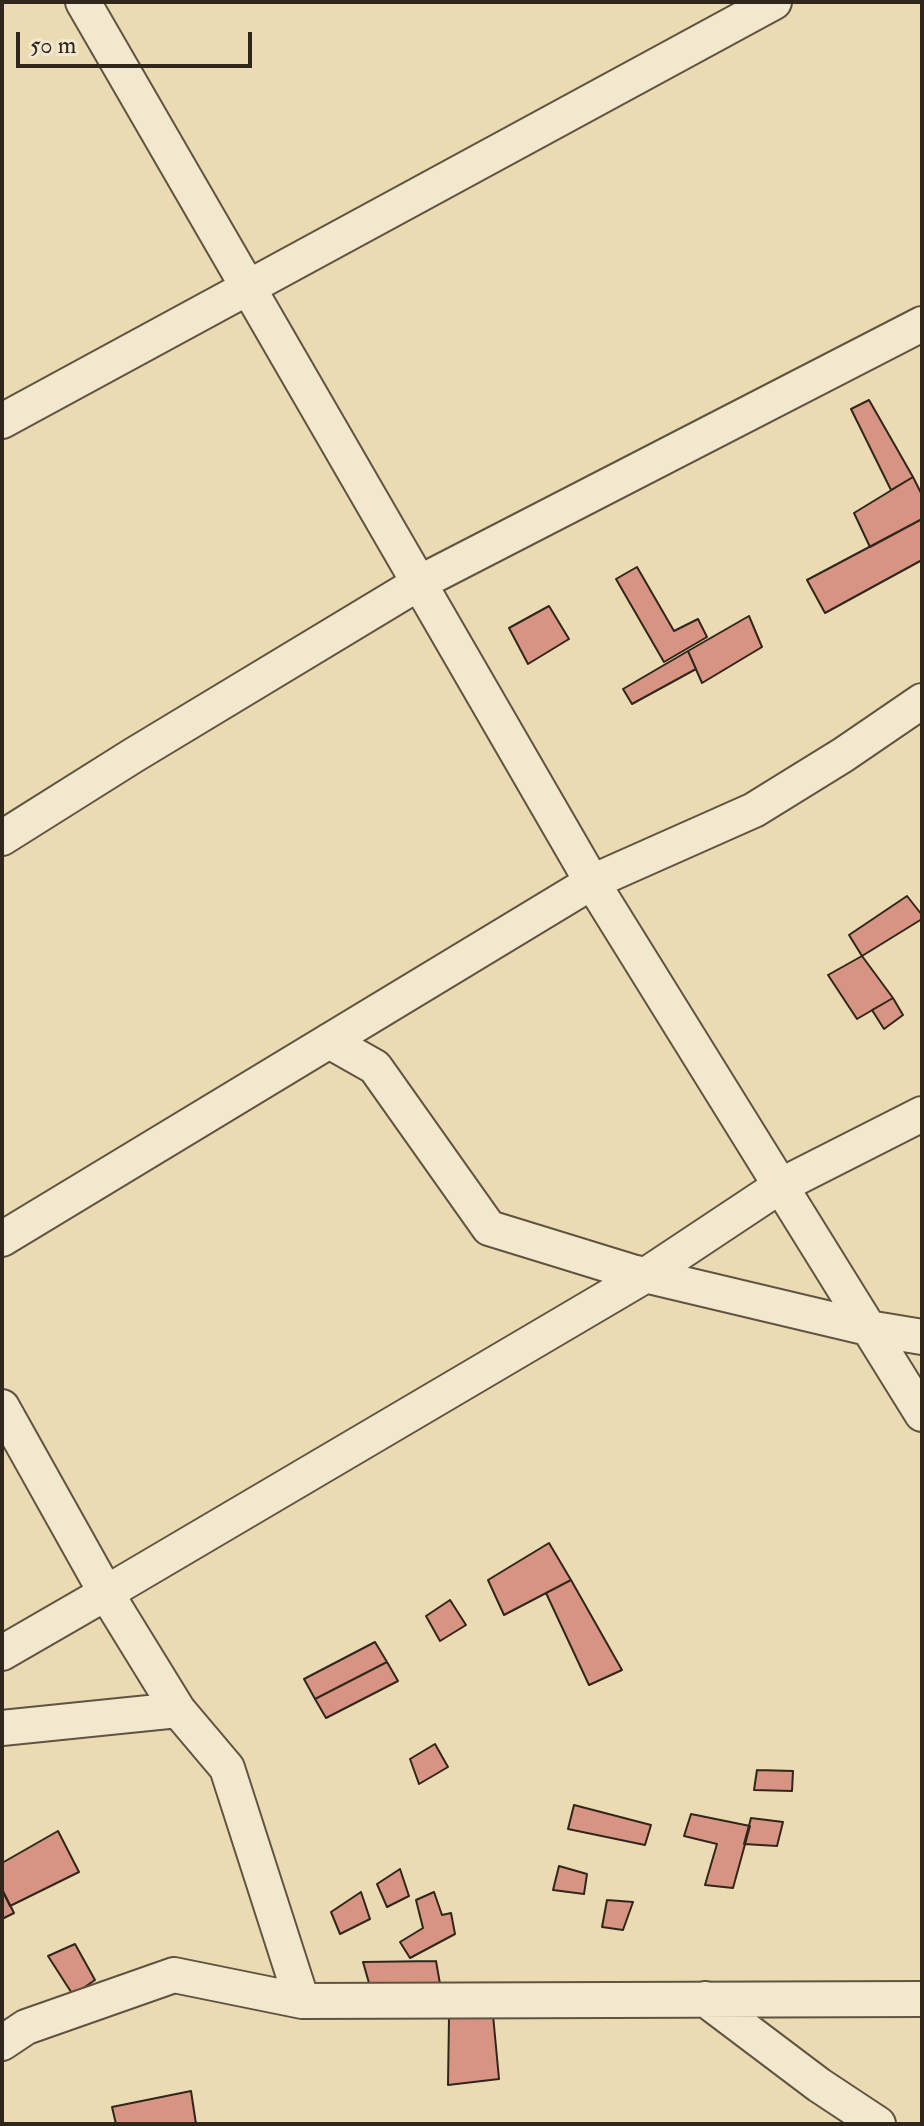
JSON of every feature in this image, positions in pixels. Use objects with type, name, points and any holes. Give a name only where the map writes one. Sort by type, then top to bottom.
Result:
[{"type":"street","points":[[83,2],[592,882],[922,1414]]},
{"type":"street","points":[[2,421],[774,2]]},
{"type":"street","points":[[2,838],[419,583],[922,324]]},
{"type":"street","points":[[2,1239],[592,882],[754,810],[922,701]]},
{"type":"street","points":[[329,1041],[375,1067],[489,1228],[646,1275],[868,1328],[922,1337]]},
{"type":"street","points":[[2,1653],[646,1275],[780,1186],[922,1114]]},
{"type":"street","points":[[2,1407],[106,1593],[178,1710],[227,1768],[302,2001]]},
{"type":"street","points":[[2,1728],[178,1710]]},
{"type":"street","points":[[2,2043],[26,2027],[174,1975],[302,2001],[922,1999]]},
{"type":"street","points":[[705,1999],[819,2085],[878,2124]]},
{"type":"building","points":[[869,400],[913,477],[891,490],[851,409]]},
{"type":"building","points":[[913,477],[922,495],[922,519],[870,547],[854,513]]},
{"type":"building","points":[[922,519],[922,560],[825,613],[807,580]]},
{"type":"building","points":[[637,567],[674,631],[698,619],[707,637],[664,662],[616,579]]},
{"type":"building","points":[[549,606],[569,639],[528,664],[509,628]]},
{"type":"building","points":[[749,616],[762,647],[702,683],[688,651]]},
{"type":"building","points":[[688,651],[696,669],[632,704],[623,689]]},
{"type":"building","points":[[907,896],[922,919],[862,956],[849,935]]},
{"type":"building","points":[[862,956],[893,998],[857,1019],[828,975]]},
{"type":"building","points":[[893,998],[903,1015],[884,1029],[872,1010]]},
{"type":"building","points":[[549,1543],[571,1580],[504,1615],[488,1580]]},
{"type":"building","points":[[571,1580],[622,1670],[589,1685],[546,1593]]},
{"type":"building","points":[[450,1600],[466,1625],[440,1641],[426,1616]]},
{"type":"building","points":[[375,1642],[387,1662],[315,1699],[304,1679]]},
{"type":"building","points":[[387,1662],[398,1681],[326,1718],[315,1699]]},
{"type":"building","points":[[435,1744],[448,1767],[419,1784],[410,1759]]},
{"type":"building","points":[[757,1770],[793,1771],[792,1791],[754,1790]]},
{"type":"building","points":[[574,1805],[651,1825],[645,1845],[568,1829]]},
{"type":"building","points":[[691,1814],[750,1826],[733,1888],[705,1885],[717,1844],[684,1836]]},
{"type":"building","points":[[751,1818],[783,1822],[777,1846],[744,1844]]},
{"type":"building","points":[[58,1831],[79,1872],[10,1906],[2,1890],[2,1863]]},
{"type":"building","points":[[559,1866],[587,1874],[584,1894],[553,1890]]},
{"type":"building","points":[[400,1869],[409,1896],[387,1907],[377,1884]]},
{"type":"building","points":[[2,1889],[14,1913],[2,1919]]},
{"type":"building","points":[[361,1892],[370,1919],[340,1934],[331,1912]]},
{"type":"building","points":[[434,1892],[442,1915],[451,1913],[455,1934],[410,1958],[400,1942],[423,1928],[416,1900]]},
{"type":"building","points":[[607,1900],[633,1902],[623,1930],[602,1927]]},
{"type":"building","points":[[75,1944],[95,1980],[73,1995],[48,1956]]},
{"type":"building","points":[[436,1961],[440,1984],[369,1983],[363,1962]]},
{"type":"building","points":[[493,2015],[499,2079],[448,2085],[449,2017]]},
{"type":"building","points":[[191,2091],[196,2124],[116,2124],[112,2107]]}]
